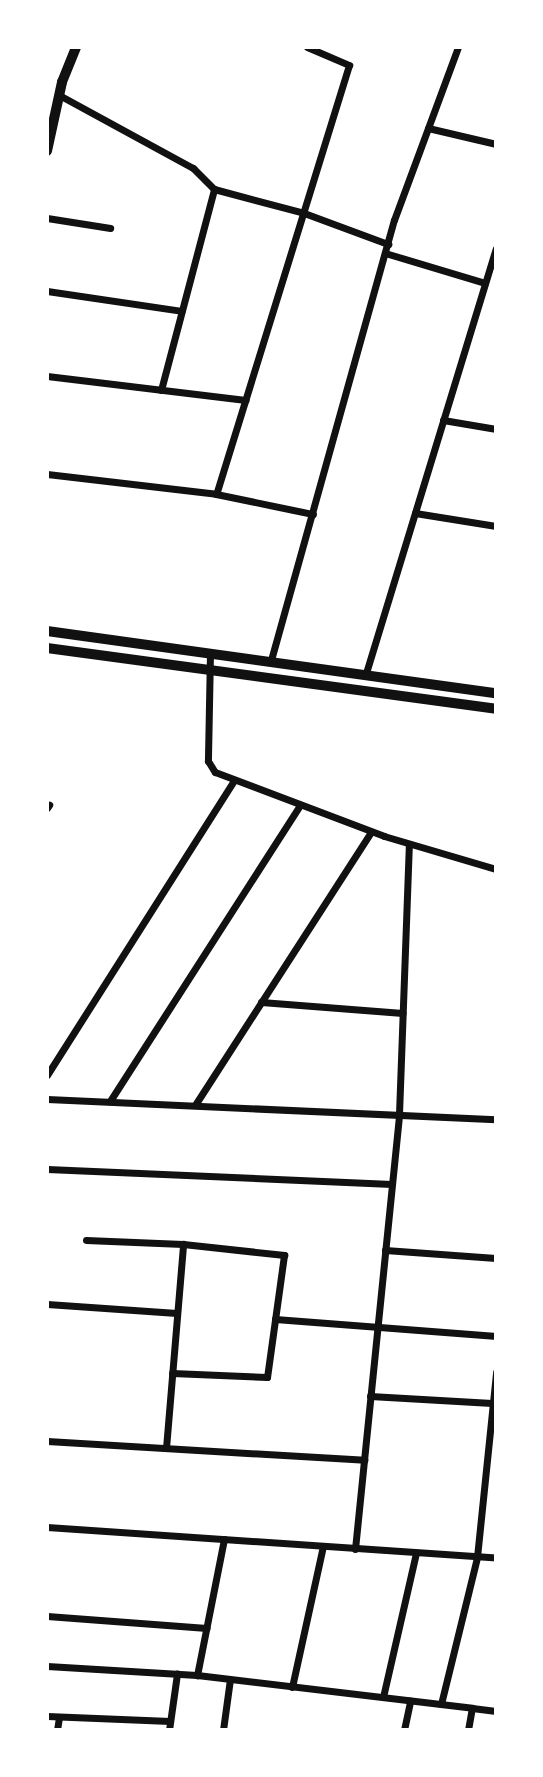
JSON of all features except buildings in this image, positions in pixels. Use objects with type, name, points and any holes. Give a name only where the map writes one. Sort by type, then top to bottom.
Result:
[{"type":"main road","points":[[47,631],[496,693]]},
{"type":"main road","points":[[47,648],[496,709]]},
{"type":"street","points":[[47,151],[59,95],[76,47]]},
{"type":"street","points":[[216,494],[349,65],[307,47]]},
{"type":"street","points":[[271,660],[385,253],[458,47]]},
{"type":"street","points":[[59,95],[193,168],[214,189],[304,213],[388,244]]},
{"type":"street","points":[[428,128],[496,144]]},
{"type":"street","points":[[161,390],[214,189]]},
{"type":"street","points":[[47,218],[110,228]]},
{"type":"street","points":[[366,673],[496,248]]},
{"type":"street","points":[[385,253],[485,283]]},
{"type":"street","points":[[47,291],[182,311]]},
{"type":"street","points":[[47,376],[246,400]]},
{"type":"street","points":[[443,420],[496,429]]},
{"type":"street","points":[[47,474],[216,494],[313,514]]},
{"type":"street","points":[[415,513],[496,526]]},
{"type":"street","points":[[210,653],[208,761],[215,772],[371,832],[496,869]]},
{"type":"street","points":[[48,1073],[234,780]]},
{"type":"street","points":[[110,1101],[300,805]]},
{"type":"street","points":[[195,1105],[371,832]]},
{"type":"street","points":[[355,1549],[399,1114],[409,844]]},
{"type":"street","points":[[261,1002],[403,1013]]},
{"type":"street","points":[[47,1099],[496,1119]]},
{"type":"street","points":[[47,1169],[392,1184]]},
{"type":"street","points":[[86,1240],[183,1244],[284,1255],[267,1377],[172,1373]]},
{"type":"street","points":[[166,1448],[183,1244]]},
{"type":"street","points":[[385,1250],[496,1258]]},
{"type":"street","points":[[47,1304],[177,1313]]},
{"type":"street","points":[[275,1319],[496,1336]]},
{"type":"street","points":[[441,1704],[477,1557],[496,1372]]},
{"type":"street","points":[[370,1396],[492,1403]]},
{"type":"street","points":[[47,1441],[364,1460]]},
{"type":"street","points":[[485,1476],[496,1477]]},
{"type":"street","points":[[47,1527],[496,1558]]},
{"type":"street","points":[[197,1675],[224,1539]]},
{"type":"street","points":[[292,1687],[323,1546]]},
{"type":"street","points":[[383,1698],[416,1553]]},
{"type":"street","points":[[47,1616],[206,1628]]},
{"type":"street","points":[[47,1666],[197,1675],[496,1711]]},
{"type":"street","points":[[169,1730],[177,1674]]},
{"type":"street","points":[[223,1730],[230,1679]]},
{"type":"street","points":[[404,1730],[410,1701]]},
{"type":"street","points":[[468,1730],[472,1708]]},
{"type":"street","points":[[47,1716],[170,1721]]},
{"type":"street","points":[[57,1730],[59,1717]]}]
